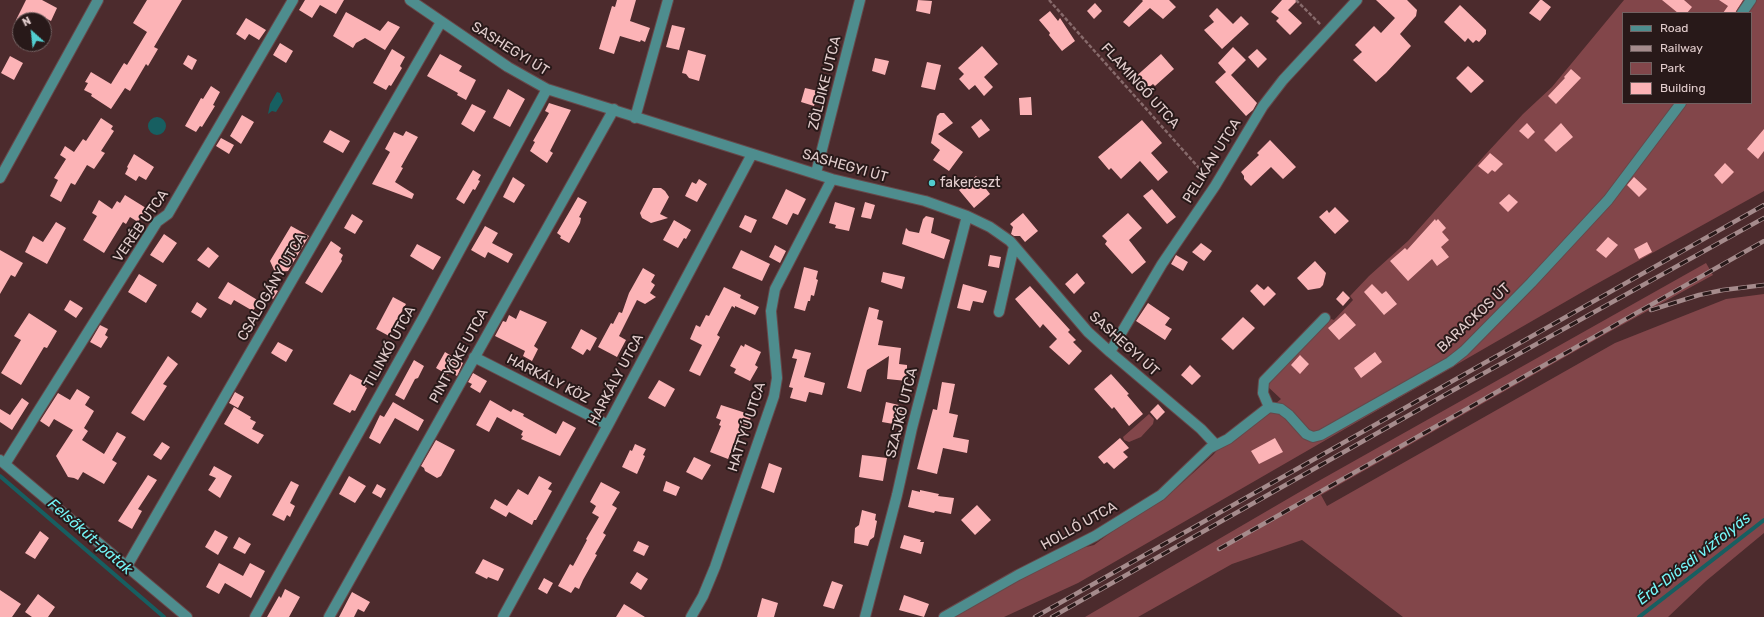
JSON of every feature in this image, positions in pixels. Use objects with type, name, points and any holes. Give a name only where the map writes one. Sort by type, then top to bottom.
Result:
[{"type":"street","points":[[0,178],[98,0]]},
{"type":"street","name":"VERÉB UTCA","points":[[2,462],[157,222],[168,214],[294,0]]},
{"type":"street","name":"SASHEGYI ÚT","points":[[410,0],[508,68],[547,89],[832,179],[925,201],[967,216],[990,227],[1010,241],[1088,332],[1201,429],[1216,445]]},
{"type":"street","points":[[635,118],[668,0]]},
{"type":"street","name":"ZÖLDIKE UTCA","points":[[816,173],[860,0]]},
{"type":"street","name":"PELIKÁN UTCA","points":[[1110,352],[1162,264],[1215,186],[1263,106],[1283,80],[1357,0]]},
{"type":"street","points":[[1743,12],[1751,0]]},
{"type":"street","name":"CSALOGÁNY UTCA","points":[[126,566],[442,22]]},
{"type":"street","name":"TILINKÓ UTCA","points":[[255,617],[423,318],[547,89]]},
{"type":"street","name":"BARACKOS ÚT","points":[[1269,407],[1281,409],[1289,415],[1306,434],[1313,437],[1321,435],[1450,362],[1464,351],[1531,283],[1608,200],[1680,104]]},
{"type":"street","name":"PINTYŐKE UTCA","points":[[329,617],[614,109]]},
{"type":"street","name":"HARKÁLY UTCA","points":[[503,617],[608,425],[752,154]]},
{"type":"street","name":"HATTYÚ UTCA","points":[[691,617],[703,596],[715,567],[774,396],[777,378],[771,311],[775,289],[832,179]]},
{"type":"street","name":"SZAJKÓ UTCA","points":[[866,617],[897,495],[912,428],[967,216]]},
{"type":"street","points":[[999,312],[1014,246]]},
{"type":"street","points":[[1216,445],[1228,440],[1269,407],[1263,393],[1262,386],[1264,381],[1325,318]]},
{"type":"street","name":"HARKÁLY KÖZ","points":[[474,357],[608,425]]},
{"type":"street","name":"HOLLÓ UTCA","points":[[944,617],[1018,575],[1095,536],[1161,495],[1210,448],[1216,445]]},
{"type":"street","points":[[2,462],[187,617]]},
{"type":"path","name":"FLAMINGÓ UTCA","points":[[1050,0],[1215,186]]},
{"type":"path","points":[[1296,0],[1328,32]]},
{"type":"green space","points":[[1624,0],[1764,0],[1764,191],[1591,287],[1078,583],[1004,617],[948,617],[1074,550],[1094,545],[1145,507],[1162,501],[1221,446],[1241,432],[1281,399],[1266,385],[1331,319],[1334,320],[1353,300],[1350,296],[1369,276],[1408,241],[1523,114],[1552,87]]},
{"type":"green space","points":[[1706,263],[1713,275],[1321,495],[1327,506],[1615,343],[1726,299],[1764,294],[1764,533],[1706,581],[1668,617],[1403,617],[1302,540],[1232,564],[1138,617],[1085,617],[1315,483]]},
{"type":"green space","points":[[1149,414],[1154,419],[1153,424],[1141,437],[1129,442],[1124,440],[1123,437]]},
{"type":"water","points":[[277,92],[280,93],[283,101],[276,112],[272,111],[268,114],[270,104]]},
{"type":"water","points":[[157,117],[161,118],[165,122],[165,130],[161,134],[157,135],[153,134],[149,130],[148,126],[149,122],[153,118]]},
{"type":"building","points":[[26,0],[42,0],[57,8],[52,19],[52,12],[20,12]]},
{"type":"building","points":[[147,0],[182,0],[154,47],[158,49],[148,66],[146,64],[130,91],[125,88],[111,109],[91,96],[92,94],[84,90],[88,83],[85,82],[91,72],[111,84],[124,63],[127,65],[147,32],[133,23]]},
{"type":"building","points":[[305,0],[344,0],[336,14],[320,5],[312,18],[299,10]]},
{"type":"building","points":[[617,0],[636,0],[630,21],[650,28],[645,42],[620,36],[614,54],[599,49],[612,6],[615,7]]},
{"type":"building","points":[[918,0],[932,1],[930,14],[916,11]]},
{"type":"building","points":[[1142,0],[1169,0],[1176,7],[1163,19],[1150,8],[1129,27],[1123,22],[1143,1]]},
{"type":"building","points":[[1282,0],[1298,0],[1288,10],[1302,23],[1290,35],[1276,21],[1279,18],[1271,12]]},
{"type":"building","points":[[1376,0],[1407,0],[1417,10],[1416,16],[1400,34],[1411,46],[1376,82],[1353,60],[1362,52],[1355,45],[1374,26],[1381,33],[1395,18]]},
{"type":"building","points":[[1540,0],[1551,7],[1540,21],[1529,13]]},
{"type":"building","points":[[1662,0],[1684,0],[1692,7],[1688,12],[1677,12]]},
{"type":"building","points":[[1719,0],[1743,0],[1736,12],[1724,12],[1728,6]]},
{"type":"building","points":[[1095,3],[1102,11],[1094,19],[1087,11]]},
{"type":"building","points":[[1460,5],[1486,30],[1486,34],[1479,42],[1476,40],[1473,43],[1468,38],[1465,42],[1444,22]]},
{"type":"building","points":[[1217,8],[1233,24],[1241,16],[1249,24],[1222,49],[1204,30],[1214,22],[1209,16]]},
{"type":"building","points":[[1050,11],[1058,21],[1060,18],[1075,41],[1062,51],[1039,20]]},
{"type":"building","points":[[346,12],[380,31],[388,21],[400,27],[385,50],[365,38],[356,43],[353,48],[333,36]]},
{"type":"building","points":[[246,18],[266,30],[259,40],[249,34],[245,40],[236,34]]},
{"type":"building","points":[[672,25],[685,28],[679,50],[666,47]]},
{"type":"building","points":[[280,43],[293,51],[286,63],[273,55]]},
{"type":"building","points":[[982,46],[998,64],[984,77],[993,87],[984,96],[975,85],[969,90],[959,79],[964,74],[958,68]]},
{"type":"building","points":[[1233,47],[1246,60],[1231,75],[1257,103],[1253,110],[1246,116],[1215,82],[1226,72],[1218,63]]},
{"type":"building","points":[[392,49],[405,57],[400,66],[402,68],[391,86],[389,85],[386,90],[373,83]]},
{"type":"building","points":[[1257,49],[1267,59],[1258,68],[1248,57]]},
{"type":"building","points":[[688,50],[706,55],[699,81],[689,78],[686,74],[682,73]]},
{"type":"building","points":[[440,54],[462,66],[459,71],[476,80],[466,100],[457,95],[458,93],[427,76]]},
{"type":"building","points":[[1161,54],[1174,69],[1155,86],[1153,84],[1144,91],[1133,79]]},
{"type":"building","points":[[188,55],[197,60],[192,70],[183,64]]},
{"type":"building","points":[[10,56],[23,63],[14,80],[1,73]]},
{"type":"building","points":[[875,58],[889,61],[885,75],[872,71]]},
{"type":"building","points":[[927,62],[941,65],[935,90],[921,87]]},
{"type":"building","points":[[1468,66],[1484,81],[1471,93],[1456,78]]},
{"type":"building","points":[[1571,69],[1581,78],[1556,104],[1548,96],[1565,78],[1564,77]]},
{"type":"building","points":[[211,86],[220,92],[213,105],[215,106],[202,127],[200,126],[196,132],[185,126],[201,98],[203,99]]},
{"type":"building","points":[[805,88],[818,91],[814,106],[801,102]]},
{"type":"building","points":[[508,89],[525,99],[510,127],[493,118]]},
{"type":"building","points":[[1031,97],[1032,115],[1020,115],[1019,98]]},
{"type":"building","points":[[549,103],[571,110],[550,151],[553,153],[547,163],[530,151],[535,142],[533,141],[549,113],[545,111]]},
{"type":"building","points":[[472,104],[486,111],[474,132],[461,124]]},
{"type":"building","points":[[940,113],[944,113],[953,123],[938,134],[963,152],[949,171],[933,160],[940,150],[931,143],[937,116]]},
{"type":"building","points":[[242,115],[254,122],[241,144],[230,136]]},
{"type":"building","points":[[101,118],[113,126],[111,129],[114,131],[101,151],[105,153],[94,169],[87,165],[75,185],[71,183],[61,202],[50,196],[58,180],[54,178],[66,159],[60,155],[65,146],[74,152],[83,139],[86,141]]},
{"type":"building","points":[[981,119],[990,130],[979,138],[971,127]]},
{"type":"building","points":[[1142,120],[1162,143],[1151,153],[1168,172],[1158,181],[1140,161],[1121,179],[1111,168],[1109,170],[1098,157]]},
{"type":"building","points":[[1527,123],[1535,132],[1528,139],[1519,131]]},
{"type":"building","points":[[1561,123],[1573,137],[1556,152],[1544,140]]},
{"type":"building","points":[[1764,129],[1764,151],[1758,159],[1747,149]]},
{"type":"building","points":[[330,130],[350,141],[343,153],[323,142]]},
{"type":"building","points":[[406,131],[418,137],[401,167],[403,168],[395,182],[414,194],[412,199],[372,184],[390,152],[385,149],[394,132],[403,136]]},
{"type":"building","points":[[221,138],[234,145],[229,154],[216,146]]},
{"type":"building","points":[[1270,140],[1296,167],[1283,179],[1271,167],[1251,186],[1244,179],[1241,172],[1259,155],[1257,153]]},
{"type":"building","points":[[1490,153],[1503,164],[1495,172],[1492,170],[1488,174],[1478,166]]},
{"type":"building","points":[[134,154],[154,167],[146,180],[139,176],[136,181],[125,174]]},
{"type":"building","points":[[1725,163],[1734,172],[1722,184],[1714,175]]},
{"type":"building","points":[[473,170],[481,175],[478,180],[480,181],[464,204],[456,199]]},
{"type":"building","points":[[976,176],[990,194],[974,208],[959,190]]},
{"type":"building","points":[[513,177],[525,185],[514,203],[503,197]]},
{"type":"building","points":[[1634,177],[1647,189],[1639,197],[1627,185]]},
{"type":"building","points":[[699,179],[707,184],[697,202],[685,196],[692,182],[696,184]]},
{"type":"building","points":[[653,188],[661,188],[669,197],[660,214],[668,218],[651,223],[642,218],[640,213]]},
{"type":"building","points":[[786,189],[806,199],[798,215],[793,213],[787,225],[772,218]]},
{"type":"building","points":[[1152,189],[1176,217],[1167,224],[1143,196]]},
{"type":"building","points":[[1509,194],[1518,202],[1508,212],[1499,203]]},
{"type":"building","points":[[125,195],[146,208],[138,222],[130,217],[126,224],[123,222],[104,253],[83,240],[97,216],[92,213],[99,200],[112,209],[117,201],[120,203]]},
{"type":"building","points":[[578,197],[587,202],[579,217],[581,218],[580,223],[569,243],[560,238],[561,236],[557,233]]},
{"type":"building","points":[[835,202],[855,208],[849,231],[835,228],[836,225],[829,223]]},
{"type":"building","points":[[865,202],[875,205],[871,219],[861,217]]},
{"type":"building","points":[[1335,207],[1349,221],[1335,234],[1319,217],[1327,210],[1329,213]]},
{"type":"building","points":[[1023,213],[1038,231],[1025,242],[1020,236],[1014,236],[1011,234],[1013,227],[1010,224]]},
{"type":"building","points":[[1128,213],[1142,228],[1129,240],[1146,262],[1132,274],[1105,244],[1107,241],[1102,236]]},
{"type":"building","points":[[352,214],[363,221],[355,234],[344,228]]},
{"type":"building","points":[[745,215],[757,220],[751,233],[739,227]]},
{"type":"building","points":[[926,216],[934,218],[931,233],[950,240],[944,259],[902,244],[906,228],[909,231],[919,233],[923,219]]},
{"type":"building","points":[[1435,219],[1436,221],[1438,219],[1446,228],[1442,232],[1449,240],[1441,247],[1449,257],[1437,266],[1432,259],[1408,281],[1390,261],[1405,248],[1407,250]]},
{"type":"building","points":[[674,220],[691,230],[686,239],[684,238],[678,248],[663,240]]},
{"type":"building","points":[[56,222],[66,228],[47,264],[25,252],[33,236],[43,242]]},
{"type":"building","points":[[291,226],[309,236],[288,271],[275,272],[270,261]]},
{"type":"building","points":[[485,226],[498,233],[492,243],[513,254],[508,263],[488,252],[485,258],[471,250]]},
{"type":"building","points":[[164,234],[177,243],[163,263],[150,255]]},
{"type":"building","points":[[1608,237],[1618,245],[1606,258],[1596,250]]},
{"type":"building","points":[[331,241],[341,248],[339,252],[343,255],[341,259],[342,261],[322,293],[305,283]]},
{"type":"building","points":[[1647,242],[1652,252],[1639,259],[1634,249]]},
{"type":"building","points":[[1201,243],[1212,251],[1204,261],[1192,252]]},
{"type":"building","points":[[417,244],[441,257],[433,270],[410,256]]},
{"type":"building","points":[[775,245],[786,251],[780,263],[769,257]]},
{"type":"building","points":[[208,247],[219,256],[209,268],[197,260]]},
{"type":"building","points":[[0,250],[23,263],[15,277],[11,275],[0,294]]},
{"type":"building","points":[[741,250],[770,264],[762,281],[732,268]]},
{"type":"building","points":[[990,255],[1001,257],[999,268],[988,266]]},
{"type":"building","points":[[1176,255],[1188,262],[1183,271],[1171,264]]},
{"type":"building","points":[[1315,261],[1326,273],[1323,285],[1320,288],[1308,290],[1297,278]]},
{"type":"building","points":[[804,267],[818,271],[816,279],[818,280],[814,296],[811,295],[805,311],[794,308]]},
{"type":"building","points":[[643,268],[655,275],[651,282],[655,285],[650,293],[656,297],[645,304],[637,300],[619,336],[626,340],[617,357],[598,347],[611,323],[613,324],[619,312],[622,313],[629,293]]},
{"type":"building","points":[[883,272],[905,277],[902,289],[881,282]]},
{"type":"building","points":[[1077,273],[1085,283],[1074,294],[1065,284]]},
{"type":"building","points":[[139,274],[157,285],[146,303],[128,292]]},
{"type":"building","points":[[228,282],[259,301],[253,311],[234,300],[231,305],[218,298]]},
{"type":"building","points":[[963,284],[987,291],[983,303],[973,301],[970,311],[957,308]]},
{"type":"building","points":[[1257,284],[1264,290],[1268,286],[1276,294],[1264,306],[1250,291]]},
{"type":"building","points":[[1372,284],[1382,294],[1386,291],[1397,304],[1384,315],[1364,292]]},
{"type":"building","points":[[269,286],[278,291],[273,299],[264,294]]},
{"type":"building","points":[[1030,286],[1070,330],[1068,332],[1076,340],[1073,342],[1082,351],[1069,365],[1049,347],[1057,339],[1043,324],[1040,328],[1015,299]]},
{"type":"building","points":[[724,287],[741,295],[740,298],[759,307],[755,315],[732,306],[717,335],[720,337],[700,376],[689,371],[702,345],[690,339],[696,325],[700,327],[706,315],[709,316]]},
{"type":"building","points":[[1343,291],[1350,298],[1343,306],[1336,299]]},
{"type":"building","points":[[393,297],[406,304],[401,313],[404,315],[402,320],[404,325],[396,331],[392,329],[389,336],[376,329]]},
{"type":"building","points":[[70,300],[83,308],[76,318],[64,310]]},
{"type":"building","points":[[197,302],[207,309],[201,318],[191,312]]},
{"type":"building","points":[[1148,303],[1170,318],[1165,325],[1172,329],[1165,340],[1136,321]]},
{"type":"building","points":[[869,307],[879,310],[877,319],[883,321],[878,345],[901,348],[899,364],[907,365],[907,381],[887,379],[889,356],[867,370],[861,392],[847,388]]},
{"type":"building","points":[[520,310],[547,322],[534,346],[538,349],[532,361],[523,356],[525,351],[495,336],[503,321],[506,322],[509,315],[516,319]]},
{"type":"building","points":[[29,313],[57,331],[47,348],[44,347],[21,385],[1,373],[21,340],[14,336]]},
{"type":"building","points":[[1345,313],[1356,325],[1339,340],[1328,328]]},
{"type":"building","points":[[1243,317],[1255,328],[1233,350],[1221,339]]},
{"type":"building","points":[[100,325],[108,329],[105,335],[108,337],[101,348],[90,342]]},
{"type":"building","points":[[581,329],[597,338],[590,351],[587,349],[583,355],[571,348]]},
{"type":"building","points":[[278,342],[293,350],[286,362],[271,353]]},
{"type":"building","points":[[745,344],[761,352],[755,365],[758,367],[750,381],[734,373],[736,369],[730,366],[741,345],[744,347]]},
{"type":"building","points":[[795,349],[811,353],[804,377],[825,383],[822,395],[809,392],[806,402],[790,398],[793,388],[789,387],[797,359],[792,358]]},
{"type":"building","points":[[445,352],[463,363],[457,376],[450,372],[448,375],[436,368]]},
{"type":"building","points":[[1375,352],[1382,362],[1361,378],[1354,368]]},
{"type":"building","points":[[1300,355],[1309,364],[1300,374],[1291,365]]},
{"type":"building","points":[[168,356],[178,364],[163,384],[167,386],[144,421],[131,413]]},
{"type":"building","points":[[414,360],[424,366],[404,400],[395,395]]},
{"type":"building","points":[[1190,365],[1201,376],[1192,385],[1181,375]]},
{"type":"building","points":[[473,373],[487,381],[480,393],[470,387],[472,384],[468,382]]},
{"type":"building","points":[[350,374],[367,383],[365,387],[367,388],[355,411],[352,410],[350,413],[333,404]]},
{"type":"building","points":[[1111,374],[1129,394],[1127,395],[1143,414],[1129,426],[1114,407],[1112,409],[1094,389]]},
{"type":"building","points":[[659,380],[675,389],[665,407],[648,398]]},
{"type":"building","points":[[942,382],[955,384],[949,413],[958,415],[953,437],[969,440],[967,453],[943,448],[937,474],[917,469],[933,409],[937,410]]},
{"type":"building","points":[[77,389],[90,397],[85,405],[94,411],[84,428],[88,431],[82,440],[104,454],[117,432],[126,437],[112,460],[117,463],[104,484],[83,472],[78,480],[68,477],[56,456],[73,430],[54,419],[49,427],[40,421],[58,393],[70,400]]},
{"type":"building","points":[[235,392],[244,397],[238,408],[229,403]]},
{"type":"building","points":[[22,398],[29,403],[12,430],[0,422],[0,409],[10,415]]},
{"type":"building","points":[[490,400],[511,412],[513,409],[524,414],[523,416],[556,434],[563,421],[576,428],[560,456],[521,439],[523,436],[521,435],[523,431],[497,417],[489,432],[476,425]]},
{"type":"building","points":[[393,402],[424,420],[418,431],[395,418],[380,444],[369,438],[380,415],[384,417]]},
{"type":"building","points":[[886,402],[903,406],[899,425],[882,422]]},
{"type":"building","points":[[1158,404],[1165,412],[1157,420],[1150,412]]},
{"type":"building","points":[[721,405],[752,415],[744,435],[739,433],[728,459],[710,452],[721,426],[719,425],[721,420],[716,418]]},
{"type":"building","points":[[234,407],[251,417],[250,419],[256,422],[252,429],[264,435],[258,444],[224,424]]},
{"type":"building","points":[[1120,438],[1129,448],[1123,452],[1128,457],[1114,469],[1107,462],[1104,464],[1098,457]]},
{"type":"building","points":[[1275,438],[1283,452],[1259,464],[1251,451]]},
{"type":"building","points":[[436,440],[455,450],[441,476],[437,478],[425,471],[421,466]]},
{"type":"building","points":[[162,442],[170,447],[161,460],[153,455]]},
{"type":"building","points":[[635,444],[646,449],[643,455],[645,456],[637,474],[622,467],[630,450],[632,451]]},
{"type":"building","points":[[862,455],[887,458],[883,481],[859,477]]},
{"type":"building","points":[[694,457],[711,465],[702,480],[686,472]]},
{"type":"building","points":[[769,463],[782,468],[774,493],[761,488]]},
{"type":"building","points":[[214,466],[232,476],[220,498],[208,490],[216,478],[209,475]]},
{"type":"building","points":[[148,475],[157,480],[138,509],[142,511],[132,529],[118,521]]},
{"type":"building","points":[[349,476],[366,486],[355,503],[339,494]]},
{"type":"building","points":[[539,476],[552,483],[548,489],[552,491],[532,525],[509,512],[506,517],[490,508],[495,499],[507,506],[518,489],[528,495]]},
{"type":"building","points":[[291,481],[299,485],[290,503],[295,506],[290,517],[287,515],[284,521],[272,515]]},
{"type":"building","points":[[666,481],[680,487],[676,496],[663,491]]},
{"type":"building","points":[[601,482],[620,492],[612,505],[617,508],[603,533],[606,535],[595,554],[597,555],[579,589],[575,587],[571,593],[558,586],[570,564],[573,566],[599,517],[592,513],[596,506],[590,502]]},
{"type":"building","points":[[377,484],[386,489],[381,498],[372,493]]},
{"type":"building","points":[[912,490],[920,492],[920,490],[939,494],[938,496],[954,498],[951,514],[935,511],[934,513],[908,507]]},
{"type":"building","points":[[977,505],[991,520],[975,535],[961,520]]},
{"type":"building","points":[[862,510],[876,514],[875,520],[877,521],[874,537],[870,540],[868,546],[854,543],[855,528],[859,525]]},
{"type":"building","points":[[215,530],[228,537],[218,555],[205,547]]},
{"type":"building","points":[[40,531],[49,538],[35,559],[25,553]]},
{"type":"building","points":[[904,535],[921,540],[920,542],[924,542],[921,554],[900,548]]},
{"type":"building","points":[[239,537],[251,544],[245,554],[233,548]]},
{"type":"building","points":[[638,541],[649,546],[644,556],[633,551]]},
{"type":"building","points":[[483,559],[504,569],[498,581],[488,577],[487,579],[475,573]]},
{"type":"building","points":[[219,563],[243,576],[250,563],[265,571],[251,598],[225,583],[219,594],[206,587]]},
{"type":"building","points":[[637,572],[648,579],[641,590],[630,583]]},
{"type":"building","points":[[544,578],[553,583],[547,594],[538,589]]},
{"type":"building","points":[[832,581],[843,585],[834,609],[823,606]]},
{"type":"building","points":[[285,589],[300,597],[289,617],[267,617],[279,596],[281,598]]},
{"type":"building","points":[[0,590],[21,604],[12,617],[0,617]]},
{"type":"building","points":[[352,592],[370,602],[364,612],[358,609],[354,617],[339,617]]},
{"type":"building","points":[[38,594],[55,607],[48,617],[32,617],[25,612]]},
{"type":"building","points":[[904,595],[929,604],[924,617],[899,610]]},
{"type":"building","points":[[762,598],[778,603],[774,617],[757,617]]},
{"type":"building","points":[[624,604],[645,617],[616,617]]},
{"type":"waterway","name":"Felsőkút-patak","points":[[0,476],[164,617]]},
{"type":"waterway","name":"Érd-Diósdi vízfolyás","points":[[1639,617],[1764,520]]},
{"type":"railway","points":[[1035,617],[1764,205]]},
{"type":"railway","points":[[1052,617],[1450,392],[1764,218]]},
{"type":"railway","points":[[1219,549],[1764,241]]},
{"type":"railway","points":[[1651,310],[1699,295],[1723,290],[1764,285]]},
{"type":"place","name":"fakereszt","points":[[932,183]]}]
